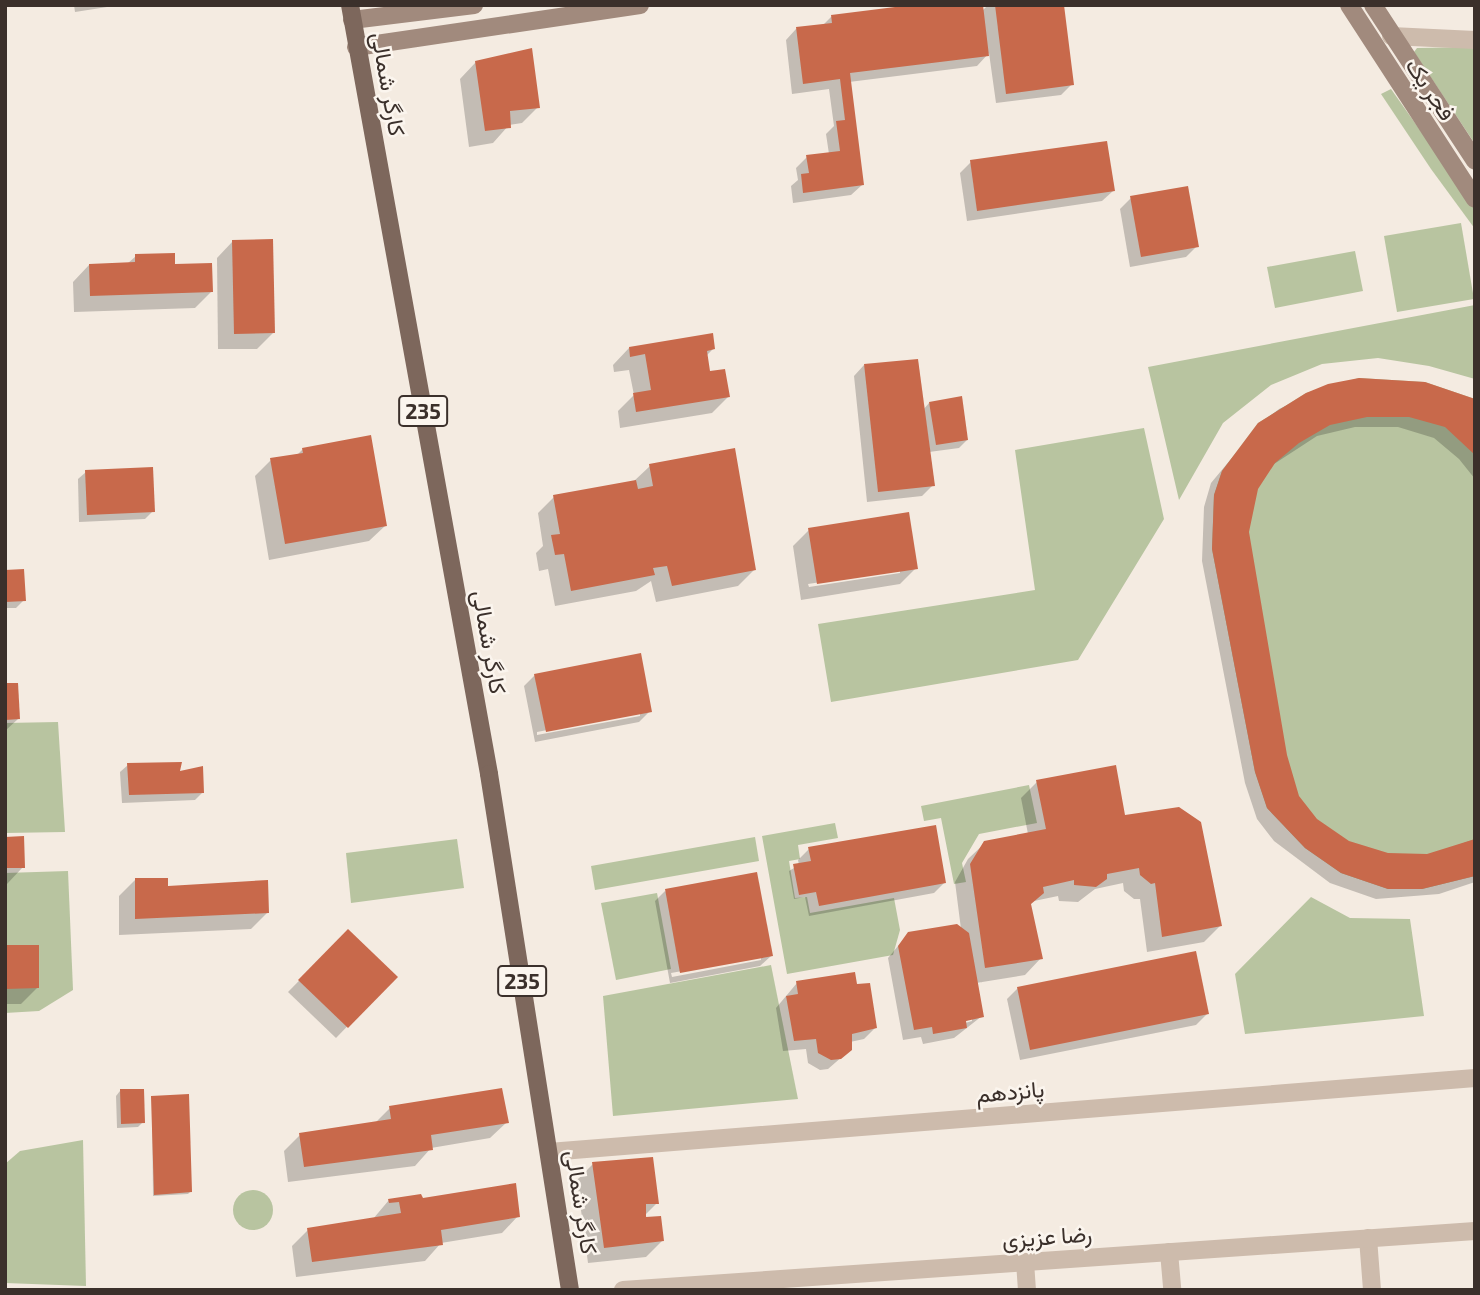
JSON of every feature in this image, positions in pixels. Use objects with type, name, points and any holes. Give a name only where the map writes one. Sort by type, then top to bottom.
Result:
[{"type":"main road","name":"کارگر شمالی","points":[[351,13],[489,775],[570,1290]]},
{"type":"street","points":[[351,13],[474,5]]},
{"type":"street","points":[[356,47],[640,5]]},
{"type":"street","name":"فجر یک","points":[[1349,5],[1475,200]]},
{"type":"street","name":"فجر یک","points":[[1373,5],[1475,161]]},
{"type":"street","points":[[1370,40],[1391,36],[1475,40]]},
{"type":"street","name":"پانزدهم","points":[[549,1152],[1475,1078]]},
{"type":"street","name":"رضا عزیزی","points":[[623,1290],[1475,1231]]},
{"type":"street","points":[[1368,1238],[1372,1290]]},
{"type":"street","points":[[1169,1252],[1172,1290]]},
{"type":"street","points":[[1025,1262],[1027,1290]]},
{"type":"green space","points":[[1475,47],[1475,144],[1414,52],[1417,48]]},
{"type":"green space","points":[[1391,89],[1475,208],[1475,229],[1381,94]]},
{"type":"green space","points":[[1461,223],[1474,299],[1397,312],[1384,236]]},
{"type":"green space","points":[[1355,251],[1363,291],[1275,308],[1267,267]]},
{"type":"green space","points":[[1475,305],[1475,379],[1429,366],[1378,358],[1322,364],[1271,385],[1223,423],[1179,500],[1148,367]]},
{"type":"green space","points":[[1359,378],[1425,382],[1475,399],[1475,876],[1422,889],[1388,889],[1341,873],[1305,848],[1267,808],[1255,772],[1212,549],[1214,495],[1222,471],[1258,423],[1306,393]]},
{"type":"green space","points":[[1144,428],[1164,519],[1078,660],[831,702],[818,624],[1035,590],[1015,450]]},
{"type":"green space","points":[[58,722],[65,832],[5,833],[5,723]]},
{"type":"green space","points":[[1029,785],[1037,823],[979,834],[962,863],[966,882],[954,884],[941,818],[924,821],[921,806]]},
{"type":"green space","points":[[835,823],[838,838],[798,845],[800,859],[789,861],[795,898],[807,897],[810,913],[894,898],[900,930],[893,955],[787,974],[762,836]]},
{"type":"green space","points":[[755,837],[759,861],[595,890],[591,866]]},
{"type":"green space","points":[[457,839],[464,888],[351,903],[346,853]]},
{"type":"green space","points":[[68,871],[73,990],[39,1011],[5,1013],[5,873]]},
{"type":"green space","points":[[657,893],[671,969],[616,980],[601,903]]},
{"type":"green space","points":[[1311,897],[1350,918],[1410,919],[1424,1016],[1245,1034],[1235,974]]},
{"type":"green space","points":[[771,965],[798,1099],[613,1116],[603,996]]},
{"type":"green space","points":[[83,1140],[86,1286],[5,1283],[5,1164],[20,1151]]},
{"type":"green space","points":[[253,1190],[267,1196],[273,1210],[267,1224],[253,1230],[239,1224],[233,1210],[239,1196]]},
{"type":"building","points":[[911,5],[983,5],[989,56],[850,73],[864,185],[803,193],[801,174],[809,173],[806,155],[840,151],[836,121],[845,120],[840,79],[803,84],[796,27],[832,23],[831,15]]},
{"type":"building","points":[[995,5],[1064,5],[1074,85],[1006,94]]},
{"type":"building","points":[[532,48],[540,108],[510,111],[511,128],[485,131],[475,61]]},
{"type":"building","points":[[1107,141],[1115,191],[977,211],[970,160]]},
{"type":"building","points":[[1188,186],[1199,247],[1141,257],[1130,196]]},
{"type":"building","points":[[273,239],[275,333],[234,334],[232,240]]},
{"type":"building","points":[[175,253],[175,264],[212,263],[213,292],[90,296],[89,264],[135,262],[135,254]]},
{"type":"building","points":[[713,333],[715,349],[707,351],[710,371],[725,369],[730,397],[636,412],[633,393],[651,390],[645,354],[630,357],[629,347]]},
{"type":"building","points":[[918,359],[935,486],[878,492],[864,364]]},
{"type":"building","points":[[1359,378],[1425,382],[1475,399],[1475,455],[1445,427],[1409,417],[1367,417],[1330,425],[1299,443],[1275,463],[1258,489],[1249,532],[1287,755],[1299,796],[1317,819],[1349,841],[1388,853],[1427,854],[1475,839],[1475,876],[1422,889],[1388,889],[1341,873],[1305,848],[1267,808],[1255,772],[1212,549],[1214,495],[1222,471],[1258,423],[1306,393],[1328,384]]},
{"type":"building","points":[[962,396],[968,440],[936,445],[929,402]]},
{"type":"building","points":[[371,435],[387,526],[285,544],[270,458],[303,453],[302,448]]},
{"type":"building","points":[[735,448],[756,570],[672,586],[667,566],[653,568],[655,575],[571,591],[564,554],[555,555],[551,535],[560,534],[553,495],[636,480],[638,489],[653,486],[649,464]]},
{"type":"building","points":[[153,467],[155,512],[87,515],[85,470]]},
{"type":"building","points":[[909,512],[918,569],[817,584],[808,528]]},
{"type":"building","points":[[24,569],[26,601],[5,602],[5,570]]},
{"type":"building","points":[[641,653],[652,712],[546,732],[534,674]]},
{"type":"building","points":[[5,683],[18,683],[20,719],[5,720]]},
{"type":"building","points":[[182,762],[180,771],[203,766],[204,793],[129,795],[127,763]]},
{"type":"building","points":[[1116,765],[1125,815],[1179,807],[1201,822],[1222,926],[1162,937],[1155,883],[1151,884],[1140,875],[1139,868],[1107,874],[1107,879],[1096,887],[1074,885],[1074,880],[1043,887],[1044,893],[1031,904],[1043,959],[985,968],[970,864],[984,841],[1046,829],[1036,780]]},
{"type":"building","points":[[936,825],[946,883],[819,906],[816,892],[799,895],[793,864],[811,861],[808,847]]},
{"type":"building","points":[[24,836],[25,868],[5,868],[5,837]]},
{"type":"building","points":[[757,872],[773,956],[680,973],[665,889]]},
{"type":"building","points":[[135,878],[168,878],[168,886],[268,880],[269,913],[135,919]]},
{"type":"building","points":[[957,924],[969,933],[984,1017],[966,1021],[967,1028],[933,1034],[932,1027],[914,1030],[898,946],[908,932]]},
{"type":"building","points":[[348,929],[398,977],[348,1028],[298,980]]},
{"type":"building","points":[[5,945],[39,945],[39,988],[5,989]]},
{"type":"building","points":[[1196,951],[1209,1014],[1030,1050],[1017,987]]},
{"type":"building","points":[[855,972],[857,984],[870,983],[877,1028],[852,1034],[852,1050],[841,1059],[831,1060],[818,1053],[816,1039],[794,1041],[786,996],[798,994],[796,981]]},
{"type":"building","points":[[502,1088],[509,1123],[431,1135],[433,1150],[304,1167],[299,1133],[391,1119],[389,1106]]},
{"type":"building","points":[[120,1089],[144,1089],[145,1123],[121,1124]]},
{"type":"building","points":[[189,1094],[192,1192],[154,1195],[151,1096]]},
{"type":"building","points":[[653,1157],[659,1204],[646,1204],[646,1217],[661,1216],[664,1241],[604,1248],[592,1162]]},
{"type":"building","points":[[516,1183],[520,1217],[441,1230],[443,1245],[312,1262],[307,1228],[401,1213],[399,1202],[389,1203],[388,1199],[421,1194],[423,1198]]}]
